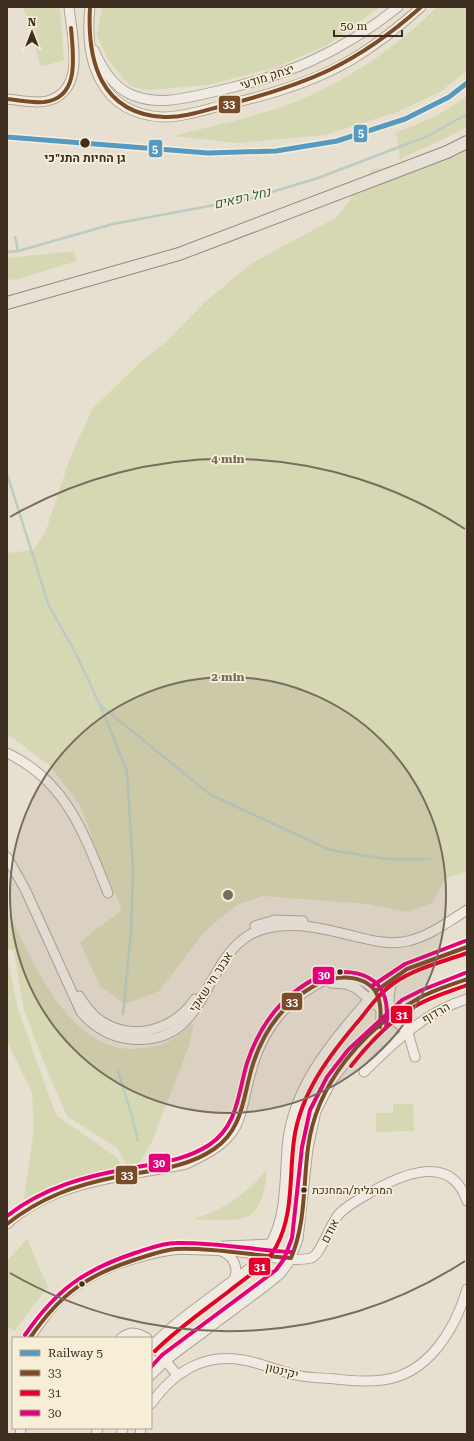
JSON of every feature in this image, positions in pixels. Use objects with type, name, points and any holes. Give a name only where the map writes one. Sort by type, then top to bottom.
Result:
[{"type":"main road","points":[[7,303],[179,254],[447,152],[467,142]]},
{"type":"street","points":[[7,99],[46,102],[63,94],[69,87],[74,61],[69,7]]},
{"type":"street","name":"יצחק מודעי","points":[[90,7],[89,45],[91,60],[102,84],[119,104],[129,109],[164,117],[181,115],[256,98],[310,79],[350,60],[370,47],[421,7]]},
{"type":"street","name":"יצחק מודעי","points":[[89,29],[98,60],[114,82],[123,91],[132,95],[164,101],[179,100],[252,83],[304,65],[342,47],[398,7]]},
{"type":"street","points":[[7,753],[38,772],[67,804],[83,831],[108,893]]},
{"type":"street","name":"אבנר חי שאקי","points":[[7,857],[25,889],[81,1012],[98,1027],[123,1038],[152,1038],[171,1032],[186,1020],[200,1001],[234,947],[248,935],[258,930],[284,926],[331,931],[385,943],[403,942],[431,932],[467,910]]},
{"type":"street","points":[[152,1342],[234,1280],[262,1256],[272,1242],[277,1229],[282,1206],[288,1138],[301,1096],[320,1057],[376,991],[393,976],[410,967],[467,947]]},
{"type":"street","points":[[390,1018],[389,996],[393,976]]},
{"type":"street","points":[[7,1224],[26,1209],[63,1191],[186,1164],[219,1146],[236,1126],[251,1069],[267,1030],[282,1011],[303,992],[318,984],[335,978],[350,978],[365,982],[376,991],[381,1010],[380,1026]]},
{"type":"street","points":[[152,1374],[166,1360],[264,1288],[283,1271],[291,1258],[300,1228],[308,1148],[316,1111],[332,1080],[352,1054],[380,1026],[406,1005],[424,996],[467,979]]},
{"type":"street","points":[[318,984],[346,984],[356,988],[407,1031]]},
{"type":"street","name":"הרדוף","points":[[364,1072],[407,1031],[434,1012],[467,998]]},
{"type":"street","name":"הרדוף","points":[[406,1005],[407,1031],[415,1057]]},
{"type":"street","name":"אודם","points":[[174,1249],[221,1251],[291,1258],[315,1256],[319,1252],[330,1225],[340,1213],[362,1198],[403,1176],[425,1171],[446,1175],[460,1187],[467,1201]]},
{"type":"street","points":[[31,1337],[50,1310],[62,1297],[78,1284],[98,1273],[124,1263],[174,1249],[272,1242]]},
{"type":"street","points":[[272,1242],[281,1254],[291,1258]]},
{"type":"street","name":"אודם","points":[[296,1245],[305,1255],[315,1256]]},
{"type":"street","points":[[221,1251],[234,1261],[236,1271],[234,1280]]},
{"type":"street","name":"יקינטון","points":[[152,1403],[177,1375],[200,1362],[220,1358],[245,1360],[297,1376],[365,1381],[385,1380],[397,1376],[425,1360],[436,1350],[449,1334],[462,1306],[467,1289]]},
{"type":"street","points":[[122,1337],[127,1334],[136,1333],[142,1337]]},
{"type":"street","points":[[152,1344],[177,1375]]},
{"type":"green space","points":[[23,7],[60,7],[64,60],[41,67]]},
{"type":"green space","points":[[102,7],[380,7],[327,45],[277,67],[208,85],[149,90],[133,87],[126,82],[107,58],[97,35]]},
{"type":"green space","points":[[437,7],[467,7],[467,71],[440,92],[397,112],[325,135],[237,143],[172,136],[279,108],[330,86],[363,67],[394,45]]},
{"type":"green space","points":[[467,96],[467,126],[456,133],[400,159],[396,132],[433,117]]},
{"type":"green space","points":[[467,138],[467,872],[446,878],[432,903],[406,912],[368,904],[263,896],[237,905],[205,931],[159,991],[125,1004],[100,986],[80,942],[122,910],[100,859],[80,805],[50,766],[13,738],[7,736],[7,553],[26,551],[35,548],[46,530],[71,455],[93,408],[144,359],[166,342],[205,302],[252,263],[337,217],[351,199],[354,183],[366,178],[372,170],[409,162]]},
{"type":"green space","points":[[74,251],[77,261],[18,279],[7,280],[7,258]]},
{"type":"green space","points":[[9,914],[42,979],[56,1000],[72,1020],[90,1035],[111,1045],[134,1049],[146,1048],[168,1042],[194,1023],[189,1046],[151,1144],[140,1162],[130,1170],[117,1148],[67,1116],[48,1073],[24,1010],[14,951],[7,949],[7,919]]},
{"type":"green space","points":[[7,957],[18,1009],[56,1115],[116,1157],[125,1170],[74,1182],[24,1199],[34,1129],[32,1093],[7,1041]]},
{"type":"green space","points":[[393,1104],[413,1104],[414,1131],[376,1132],[376,1113],[393,1113]]},
{"type":"green space","points":[[267,1170],[260,1202],[254,1211],[247,1217],[225,1220],[194,1219],[206,1215],[234,1200],[251,1187]]},
{"type":"green space","points":[[27,1239],[48,1287],[14,1331],[7,1326],[7,1261]]},
{"type":"waterway","name":"נחל רפאים","points":[[7,252],[18,251],[113,224],[252,198],[318,178],[428,136],[467,114]]},
{"type":"waterway","points":[[15,237],[18,251]]},
{"type":"waterway","points":[[7,474],[49,606],[76,654],[100,705],[127,771],[133,870],[131,932],[123,1014]]},
{"type":"waterway","points":[[101,706],[211,795],[330,850],[386,859],[430,859]]},
{"type":"waterway","points":[[118,1071],[138,1141]]},
{"type":"rail line","name":"5","points":[[7,137],[208,153],[276,151],[337,141],[405,119],[449,97],[467,83]]},
{"type":"transit line","name":"33","points":[[90,7],[91,46],[95,64],[102,81],[112,95],[125,106],[142,114],[164,117],[187,115],[203,111],[282,89],[307,80],[353,58],[398,27],[421,7]]},
{"type":"transit line","name":"33","points":[[7,99],[44,102],[56,99],[64,92],[69,84],[72,73],[73,50],[71,28]]},
{"type":"transit line","name":"30","points":[[372,986],[405,964],[465,941]]},
{"type":"transit line","name":"33","points":[[376,991],[407,969],[467,947]]},
{"type":"transit line","name":"31","points":[[155,1351],[181,1328],[254,1272],[276,1247],[286,1221],[297,1123],[318,1074],[339,1045],[376,999],[394,983],[420,969],[467,953]]},
{"type":"transit line","name":"30","points":[[7,1216],[36,1197],[66,1184],[115,1171],[182,1158],[209,1145],[219,1137],[231,1119],[236,1108],[247,1063],[255,1043],[265,1025],[285,1000],[312,980],[327,974],[351,972],[363,975],[374,981],[384,994],[387,1011],[386,1028]]},
{"type":"transit line","name":"30","points":[[152,1366],[162,1355],[276,1270],[284,1259],[292,1238],[302,1147],[310,1110],[327,1077],[348,1050],[402,1000],[422,990],[465,973]]},
{"type":"transit line","name":"33","points":[[7,1224],[32,1207],[58,1194],[101,1180],[179,1165],[203,1156],[214,1149],[224,1141],[237,1121],[256,1055],[270,1028],[281,1013],[295,999],[303,992],[317,984],[337,978],[353,978],[368,984],[378,996],[381,1011],[380,1027]]},
{"type":"transit line","name":"33","points":[[31,1337],[52,1309],[89,1279],[119,1265],[152,1254],[176,1249],[205,1249],[291,1258],[296,1244],[302,1217],[306,1162],[313,1124],[321,1102],[332,1081],[361,1042],[398,1011],[425,995],[467,979]]},
{"type":"transit line","name":"31","points":[[351,1066],[374,1039],[401,1015],[427,1000],[467,985]]},
{"type":"transit line","name":"30","points":[[25,1335],[48,1306],[72,1284],[101,1267],[150,1248],[171,1243],[191,1243],[291,1252]]},
{"type":"place","name":"גן החיות התנ\"כי","points":[[85,143]]},
{"type":"place","name":"המרגלית/המחנכת","points":[[304,1190]]}]
